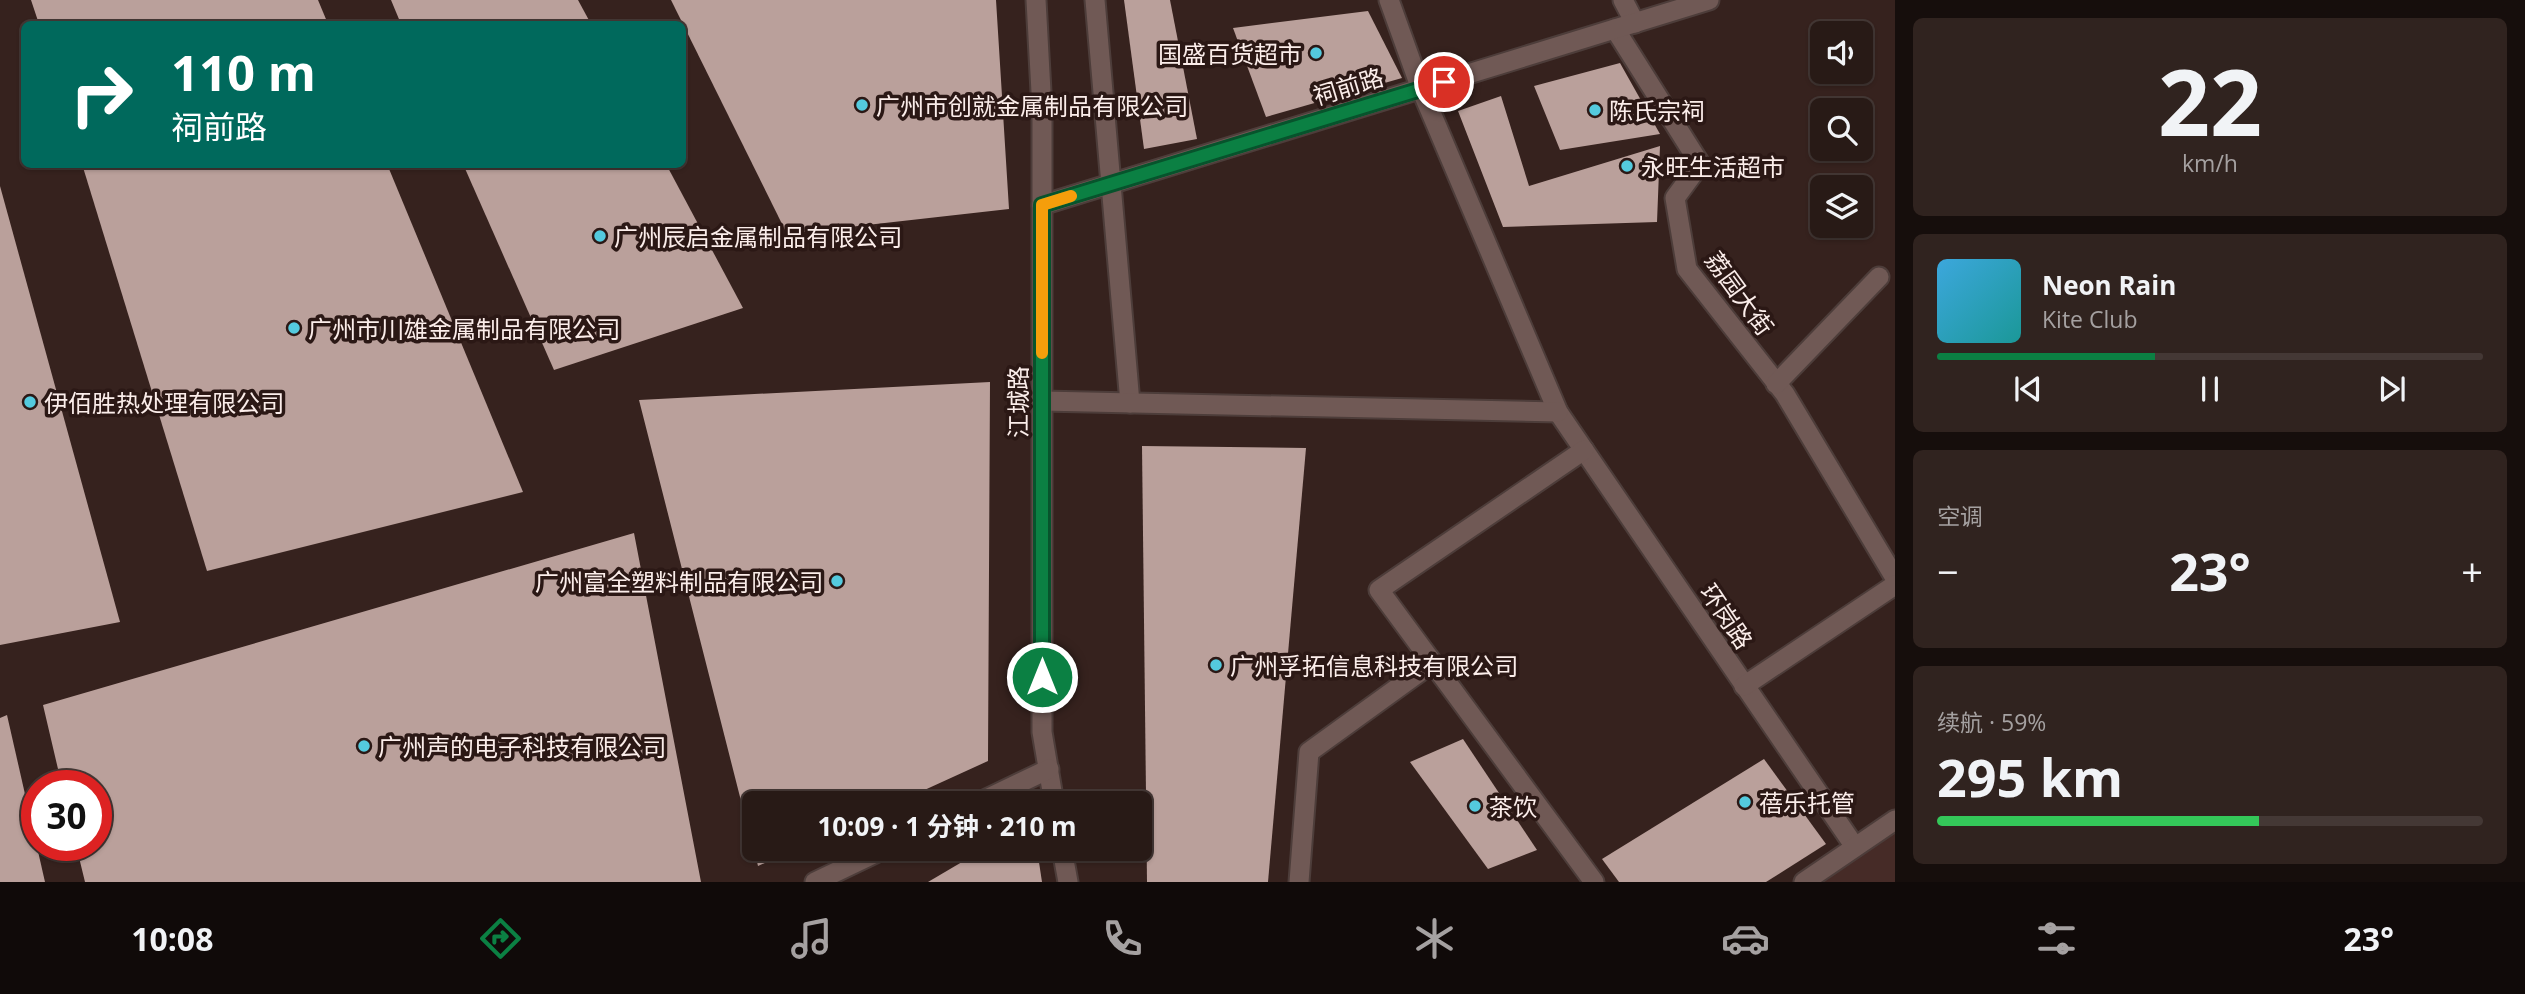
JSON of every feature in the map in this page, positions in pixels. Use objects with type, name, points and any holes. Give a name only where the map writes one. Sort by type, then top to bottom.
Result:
[{"type":"street","name":"江城路","points":[[1036,0],[1042,110],[1042,732],[1052,791]]},
{"type":"street","points":[[1095,0],[1130,403]]},
{"type":"street","name":"环岗路","points":[[1389,0],[1421,89],[1558,412],[1855,847]]},
{"type":"street","points":[[1623,0],[1635,23]]},
{"type":"street","name":"祠前路","points":[[1042,205],[1709,0]]},
{"type":"street","name":"荔园大街","points":[[1615,29],[1700,164],[1675,198],[1687,269],[1776,384],[1895,578]]},
{"type":"street","points":[[1776,384],[1879,278]]},
{"type":"street","points":[[1042,401],[1558,412]]},
{"type":"street","points":[[1584,450],[1379,590],[1594,882]]},
{"type":"street","points":[[1745,686],[1895,585]]},
{"type":"street","points":[[1299,882],[1309,751],[1433,663]]},
{"type":"street","points":[[1003,791],[1048,769]]},
{"type":"street","points":[[1804,882],[1895,820]]},
{"type":"street","points":[[815,882],[859,861]]},
{"type":"street","points":[[1064,861],[1068,882]]},
{"type":"shaded area","points":[[1895,820],[1895,882],[1805,882]]},
{"type":"building","points":[[31,0],[318,0],[327,21],[38,21]]},
{"type":"building","points":[[391,0],[578,0],[589,21],[400,21]]},
{"type":"building","name":"广州市创就金属制品有限公司","points":[[671,0],[996,0],[1009,209],[787,234],[686,30],[686,21],[681,21]]},
{"type":"building","points":[[1124,0],[1170,0],[1197,139],[1144,149]]},
{"type":"building","name":"国盛百货超市","points":[[1368,11],[1402,78],[1266,117],[1233,28]]},
{"type":"building","name":"陈氏宗祠","points":[[1620,63],[1660,134],[1560,150],[1534,86]]},
{"type":"building","name":"永旺生活超市","points":[[1501,96],[1529,186],[1660,146],[1657,222],[1503,227],[1458,111]]},
{"type":"building","name":"广州市川雄金属制品有限公司","points":[[83,168],[389,168],[523,492],[207,571]]},
{"type":"building","name":"广州辰启金属制品有限公司","points":[[465,168],[668,168],[743,308],[554,370]]},
{"type":"building","name":"伊佰胜热处理有限公司","points":[[0,186],[120,622],[0,645]]},
{"type":"building","name":"广州富全塑料制品有限公司","points":[[990,382],[988,761],[922,791],[742,791],[742,805],[639,400]]},
{"type":"building","name":"广州孚拓信息科技有限公司","points":[[1142,446],[1306,448],[1268,882],[1147,882],[1147,861],[1152,861],[1152,791],[1146,791]]},
{"type":"building","name":"广州声的电子科技有限公司","points":[[634,533],[701,882],[85,882],[80,861],[112,861],[112,770],[58,770],[43,705]]},
{"type":"building","points":[[7,715],[21,777],[21,861],[40,861],[45,882],[0,882],[0,718]]},
{"type":"building","name":"茶饮","points":[[1463,739],[1537,850],[1488,869],[1410,762]]},
{"type":"building","name":"蓓乐托管","points":[[1764,759],[1826,844],[1766,882],[1619,882],[1602,859]]},
{"type":"building","points":[[757,861],[769,861],[758,866]]},
{"type":"building","points":[[964,861],[1039,861],[1042,882],[928,882]]},
{"type":"slow traffic","points":[[1042,353],[1042,205],[1071,196]]},
{"type":"place","name":"国盛百货超市","points":[[1316,53]]},
{"type":"place","name":"广州市创就金属制品有限公司","points":[[862,105]]},
{"type":"place","name":"陈氏宗祠","points":[[1595,110]]},
{"type":"place","name":"永旺生活超市","points":[[1627,166]]},
{"type":"place","name":"广州辰启金属制品有限公司","points":[[600,236]]},
{"type":"place","name":"广州市川雄金属制品有限公司","points":[[294,328]]},
{"type":"place","name":"伊佰胜热处理有限公司","points":[[30,402]]},
{"type":"place","name":"广州富全塑料制品有限公司","points":[[837,581]]},
{"type":"place","name":"广州孚拓信息科技有限公司","points":[[1216,665]]},
{"type":"place","name":"广州声的电子科技有限公司","points":[[364,746]]},
{"type":"place","name":"蓓乐托管","points":[[1745,802]]},
{"type":"place","name":"茶饮","points":[[1475,806]]},
{"type":"route","points":[[1042,677],[1042,205],[1444,82]]}]
